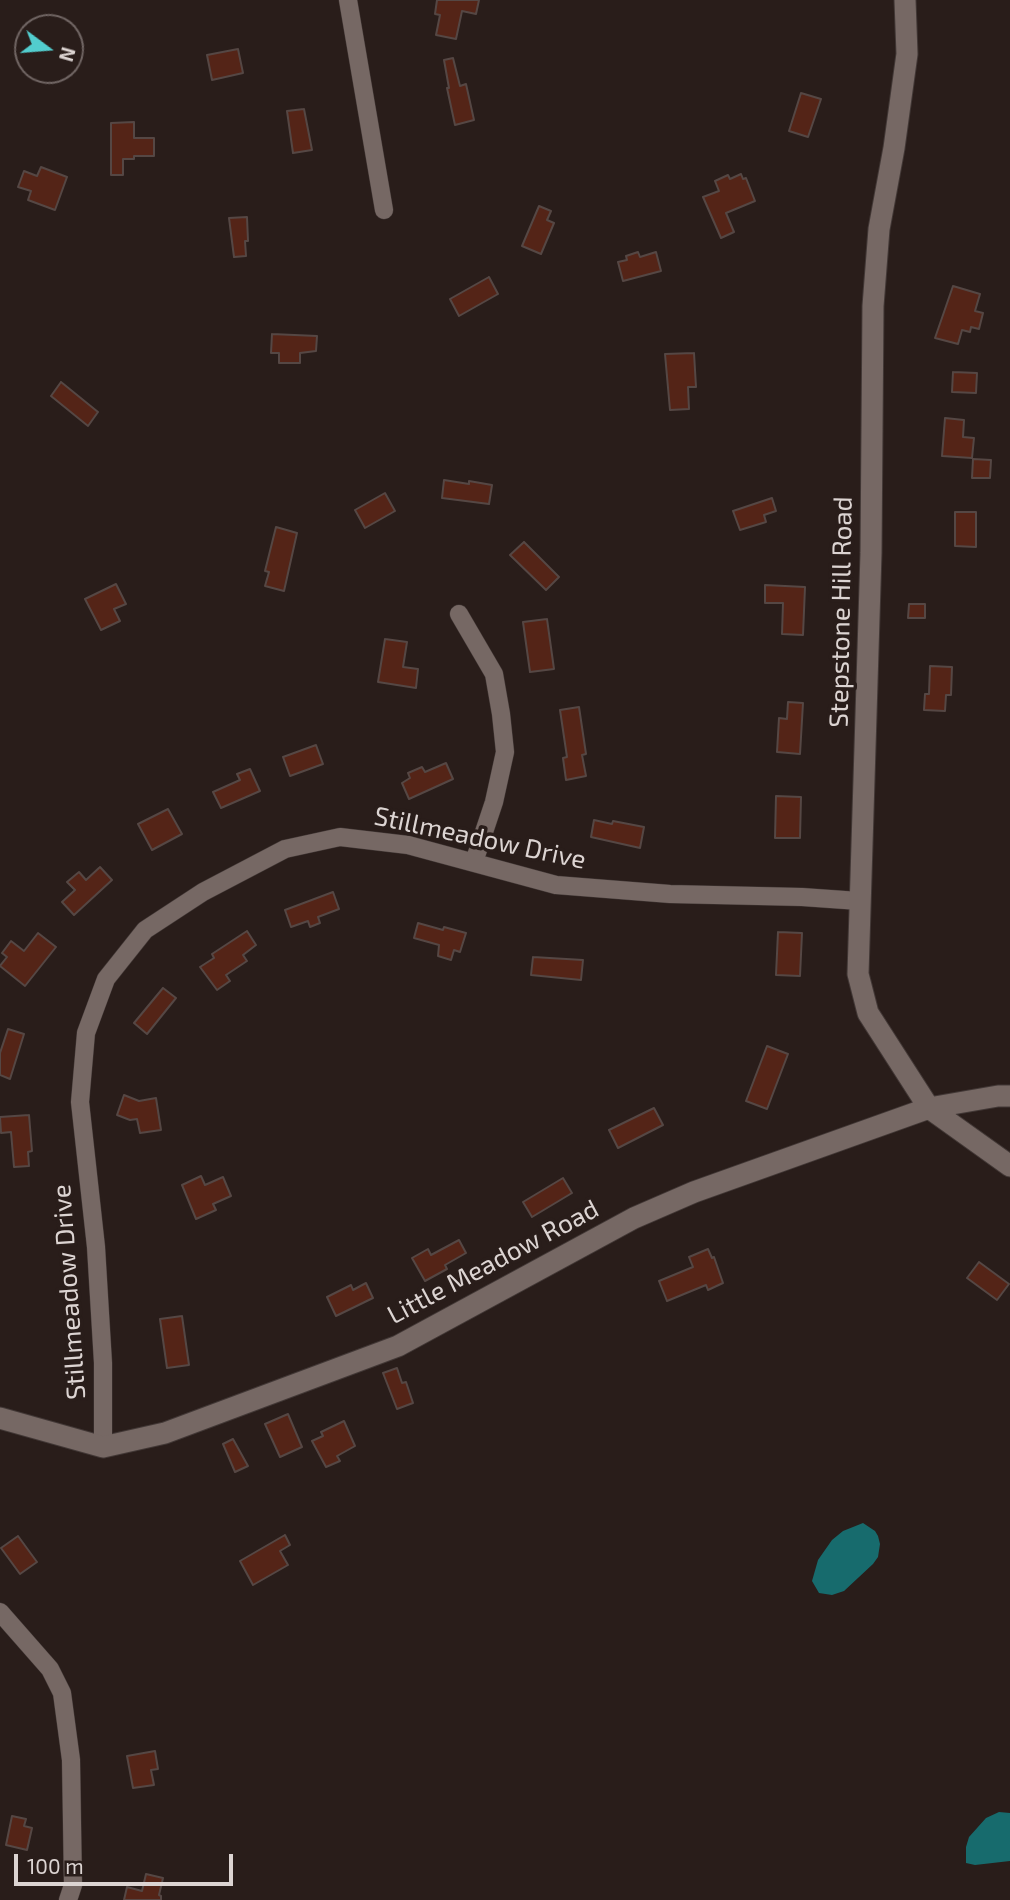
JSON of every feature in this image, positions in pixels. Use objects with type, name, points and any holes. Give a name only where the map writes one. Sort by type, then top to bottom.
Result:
[{"type":"street","points":[[348,0],[384,210]]},
{"type":"street","name":"Stepstone Hill Road","points":[[905,0],[906,54],[894,148],[878,229],[873,306],[866,782],[858,974],[867,1013],[929,1108],[1010,1166]]},
{"type":"street","points":[[459,614],[494,674],[505,752],[494,802],[474,862]]},
{"type":"street","name":"Stillmeadow Drive","points":[[103,1447],[103,1363],[80,1101],[86,1033],[106,979],[145,930],[203,892],[285,849],[340,837],[408,845],[556,885],[670,894],[859,901]]},
{"type":"street","name":"Little Meadow Road","points":[[0,1418],[103,1447],[165,1433],[398,1346],[646,1213],[694,1192],[929,1108],[1010,1096]]},
{"type":"street","points":[[0,1612],[50,1669],[62,1693],[71,1760],[73,1885],[68,1900]]},
{"type":"water","points":[[863,1523],[878,1536],[878,1557],[844,1591],[832,1595],[819,1593],[812,1581],[818,1560],[832,1540],[843,1531]]},
{"type":"water","points":[[999,1812],[1010,1813],[1010,1861],[975,1865],[966,1863],[969,1837],[986,1818]]},
{"type":"building","points":[[437,0],[479,0],[476,14],[462,11],[456,39],[436,35],[440,15],[435,14]]},
{"type":"building","points":[[238,49],[243,73],[212,80],[207,55]]},
{"type":"building","points":[[453,58],[460,86],[466,84],[474,120],[455,125],[444,60]]},
{"type":"building","points":[[801,93],[821,99],[808,137],[789,131]]},
{"type":"building","points":[[304,109],[312,150],[293,153],[287,111]]},
{"type":"building","points":[[134,122],[134,138],[154,138],[154,156],[123,159],[123,175],[111,175],[111,123]]},
{"type":"building","points":[[41,167],[67,177],[55,210],[28,200],[31,191],[18,187],[24,171],[37,176]]},
{"type":"building","points":[[741,174],[743,179],[746,178],[755,201],[726,213],[734,232],[721,238],[703,197],[719,191],[715,181],[728,175],[730,179]]},
{"type":"building","points":[[539,206],[551,211],[547,220],[554,223],[541,254],[522,246]]},
{"type":"building","points":[[247,217],[246,256],[234,257],[229,218]]},
{"type":"building","points":[[638,252],[640,257],[656,252],[661,271],[623,281],[618,262],[627,260],[626,256]]},
{"type":"building","points":[[489,277],[498,294],[459,316],[450,299]]},
{"type":"building","points":[[953,286],[980,294],[975,311],[983,313],[979,329],[971,327],[970,332],[962,330],[958,344],[935,338]]},
{"type":"building","points":[[272,334],[317,336],[316,351],[300,353],[300,363],[279,363],[279,353],[271,353]]},
{"type":"building","points":[[694,353],[696,387],[688,387],[689,409],[670,410],[665,354]]},
{"type":"building","points":[[953,372],[977,373],[976,393],[952,392]]},
{"type":"building","points":[[61,382],[98,412],[88,426],[51,396]]},
{"type":"building","points":[[945,418],[964,420],[963,437],[974,438],[972,458],[942,456]]},
{"type":"building","points":[[973,459],[991,460],[990,478],[972,478]]},
{"type":"building","points":[[444,480],[492,485],[489,504],[442,498]]},
{"type":"building","points":[[385,493],[395,511],[365,528],[355,510]]},
{"type":"building","points":[[772,498],[776,511],[764,515],[766,522],[740,530],[733,511]]},
{"type":"building","points":[[955,512],[976,512],[976,547],[955,546]]},
{"type":"building","points":[[276,527],[297,533],[284,591],[265,586],[269,572],[265,571]]},
{"type":"building","points":[[524,542],[559,577],[546,590],[510,555]]},
{"type":"building","points":[[116,584],[126,604],[114,609],[120,621],[101,630],[85,599]]},
{"type":"building","points":[[765,585],[805,587],[803,635],[782,634],[783,603],[765,603]]},
{"type":"building","points":[[909,604],[925,604],[925,618],[908,618]]},
{"type":"building","points":[[547,619],[554,669],[530,672],[523,622]]},
{"type":"building","points":[[385,639],[407,642],[403,667],[418,669],[416,688],[378,682]]},
{"type":"building","points":[[930,666],[952,667],[951,695],[946,695],[945,711],[924,710],[925,694],[929,694]]},
{"type":"building","points":[[788,702],[803,703],[800,754],[777,752],[779,718],[787,719]]},
{"type":"building","points":[[579,707],[586,754],[582,755],[586,776],[566,780],[563,758],[567,757],[560,710]]},
{"type":"building","points":[[316,745],[323,764],[290,776],[283,757]]},
{"type":"building","points":[[446,763],[453,779],[409,799],[402,783],[410,778],[408,773],[422,767],[425,772]]},
{"type":"building","points":[[250,769],[260,791],[221,808],[213,792],[240,780],[237,774]]},
{"type":"building","points":[[776,796],[801,797],[800,838],[775,838]]},
{"type":"building","points":[[168,809],[182,834],[152,850],[138,824]]},
{"type":"building","points":[[594,820],[644,827],[640,848],[591,837]]},
{"type":"building","points":[[100,867],[112,880],[74,915],[62,902],[75,890],[67,882],[79,872],[86,880]]},
{"type":"building","points":[[333,892],[339,909],[318,917],[320,923],[310,927],[308,921],[291,927],[285,910]]},
{"type":"building","points":[[418,923],[466,933],[460,952],[454,950],[451,960],[438,956],[439,945],[414,938]]},
{"type":"building","points":[[247,931],[256,945],[243,955],[247,961],[226,975],[230,981],[217,990],[200,967],[214,958],[212,954]]},
{"type":"building","points":[[778,932],[802,933],[800,976],[776,975]]},
{"type":"building","points":[[38,933],[56,947],[25,986],[0,966],[7,957],[2,953],[11,941],[24,951]]},
{"type":"building","points":[[533,957],[583,960],[581,980],[531,975]]},
{"type":"building","points":[[163,988],[176,998],[147,1034],[134,1023]]},
{"type":"building","points":[[8,1029],[24,1034],[10,1079],[0,1075],[0,1053]]},
{"type":"building","points":[[767,1046],[788,1054],[767,1109],[746,1101]]},
{"type":"building","points":[[124,1095],[139,1101],[156,1098],[161,1130],[140,1133],[137,1119],[130,1120],[117,1115]]},
{"type":"building","points":[[654,1108],[663,1125],[618,1148],[609,1130]]},
{"type":"building","points":[[29,1115],[32,1151],[28,1152],[29,1166],[14,1167],[11,1132],[1,1133],[0,1117]]},
{"type":"building","points":[[201,1176],[205,1185],[223,1177],[231,1196],[213,1204],[216,1210],[196,1219],[182,1185]]},
{"type":"building","points":[[563,1178],[572,1193],[532,1217],[523,1202]]},
{"type":"building","points":[[459,1240],[466,1253],[445,1265],[447,1269],[425,1281],[412,1258],[428,1249],[431,1255]]},
{"type":"building","points":[[708,1249],[712,1258],[714,1257],[723,1283],[708,1290],[706,1285],[667,1301],[659,1281],[693,1267],[689,1257]]},
{"type":"building","points":[[979,1262],[1009,1284],[997,1300],[967,1278]]},
{"type":"building","points":[[366,1283],[373,1298],[336,1316],[327,1297],[351,1285],[353,1290]]},
{"type":"building","points":[[182,1316],[189,1365],[167,1368],[160,1319]]},
{"type":"building","points":[[397,1368],[402,1383],[406,1382],[413,1403],[397,1409],[383,1373]]},
{"type":"building","points":[[288,1414],[302,1447],[280,1457],[265,1424]]},
{"type":"building","points":[[344,1421],[355,1446],[337,1456],[340,1461],[326,1467],[312,1441],[323,1436],[321,1432]]},
{"type":"building","points":[[233,1439],[248,1466],[235,1472],[223,1444]]},
{"type":"building","points":[[285,1535],[290,1545],[280,1551],[288,1565],[253,1585],[240,1561]]},
{"type":"building","points":[[18,1536],[37,1562],[20,1574],[1,1548]]},
{"type":"building","points":[[155,1751],[158,1769],[151,1770],[154,1785],[133,1788],[127,1756]]},
{"type":"building","points":[[12,1816],[26,1819],[24,1826],[32,1828],[27,1850],[6,1845]]},
{"type":"building","points":[[146,1874],[163,1878],[159,1895],[161,1900],[124,1900],[127,1887],[142,1891]]}]
